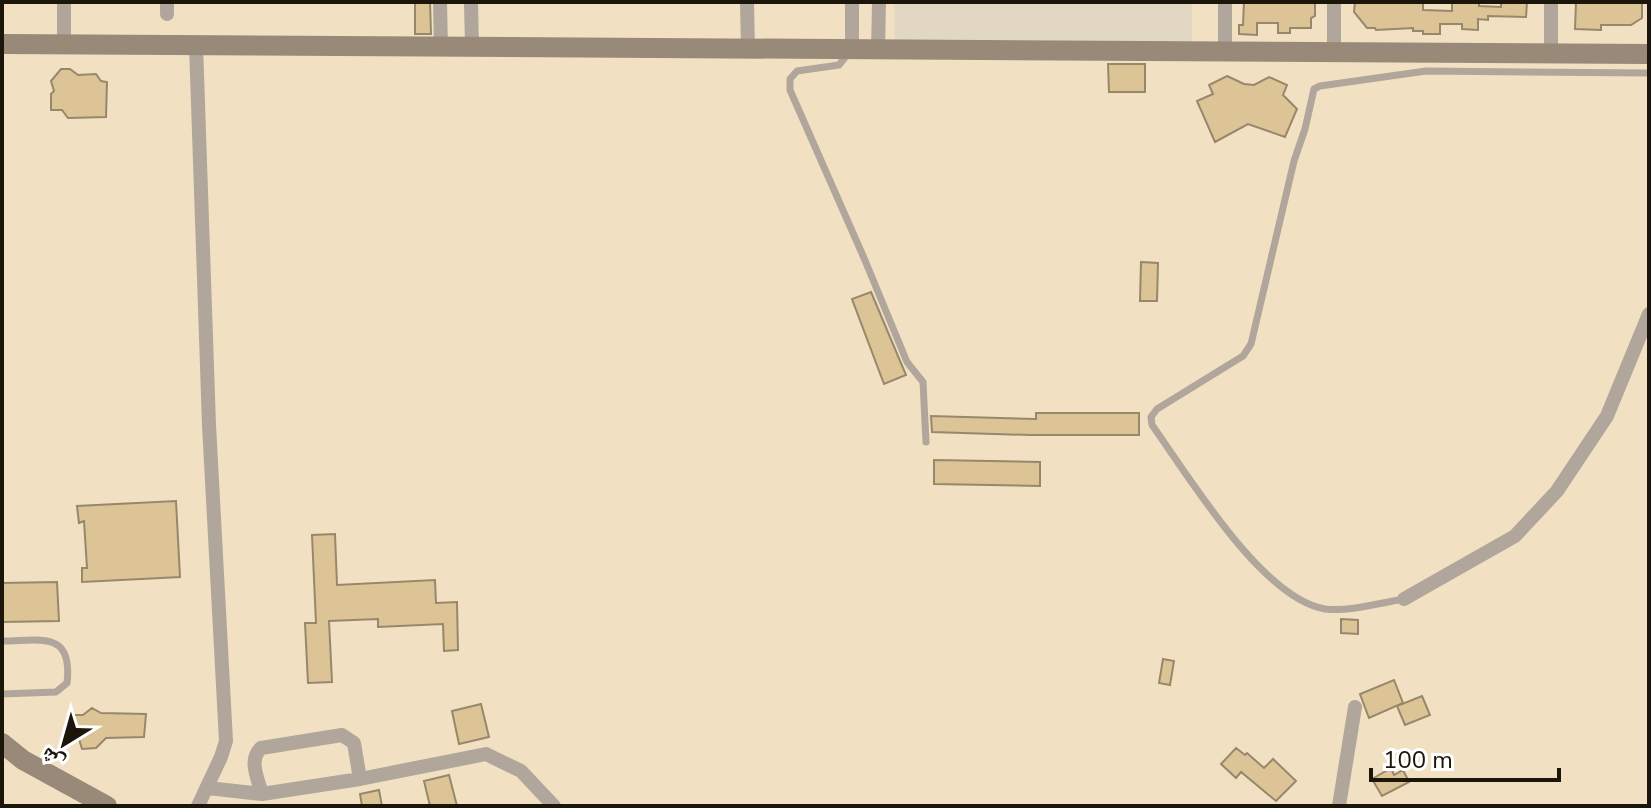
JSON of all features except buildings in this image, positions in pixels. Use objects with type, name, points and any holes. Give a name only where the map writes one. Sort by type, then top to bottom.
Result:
[{"type":"street","points":[[64,2],[64,43]]},
{"type":"street","points":[[440,2],[441,47]]},
{"type":"street","points":[[471,2],[472,47]]},
{"type":"street","points":[[747,2],[748,49]]},
{"type":"street","points":[[852,2],[852,49]]},
{"type":"street","points":[[878,50],[879,2]]},
{"type":"street","points":[[1225,2],[1225,51]]},
{"type":"street","points":[[1334,2],[1334,53]]},
{"type":"street","points":[[1551,2],[1551,54]]},
{"type":"street","points":[[2,44],[1649,54]]},
{"type":"street","points":[[196,45],[209,425],[226,741],[198,806]]},
{"type":"street","points":[[1404,599],[1515,536],[1557,491],[1607,416],[1649,314]]},
{"type":"street","points":[[1339,806],[1355,707]]},
{"type":"street","points":[[262,794],[253,760],[261,748],[342,735],[354,743],[360,779]]},
{"type":"street","points":[[2,743],[12,759],[107,806]]},
{"type":"street","points":[[208,788],[262,794],[360,779],[486,754],[521,771],[554,806]]},
{"type":"lane","points":[[852,49],[839,65],[797,71],[790,79],[790,90],[907,362],[923,382],[926,442]]},
{"type":"lane","points":[[1404,599],[1325,609],[1304,602],[1282,587],[1234,539],[1152,425],[1151,417],[1157,409],[1243,356],[1251,344],[1314,89],[1426,71],[1649,73]]},
{"type":"lane","points":[[2,641],[50,641],[61,646],[68,655],[68,673],[67,683],[56,692],[2,694]]},
{"type":"shaded area","points":[[894,2],[1192,2],[1192,41],[895,42]]}]
